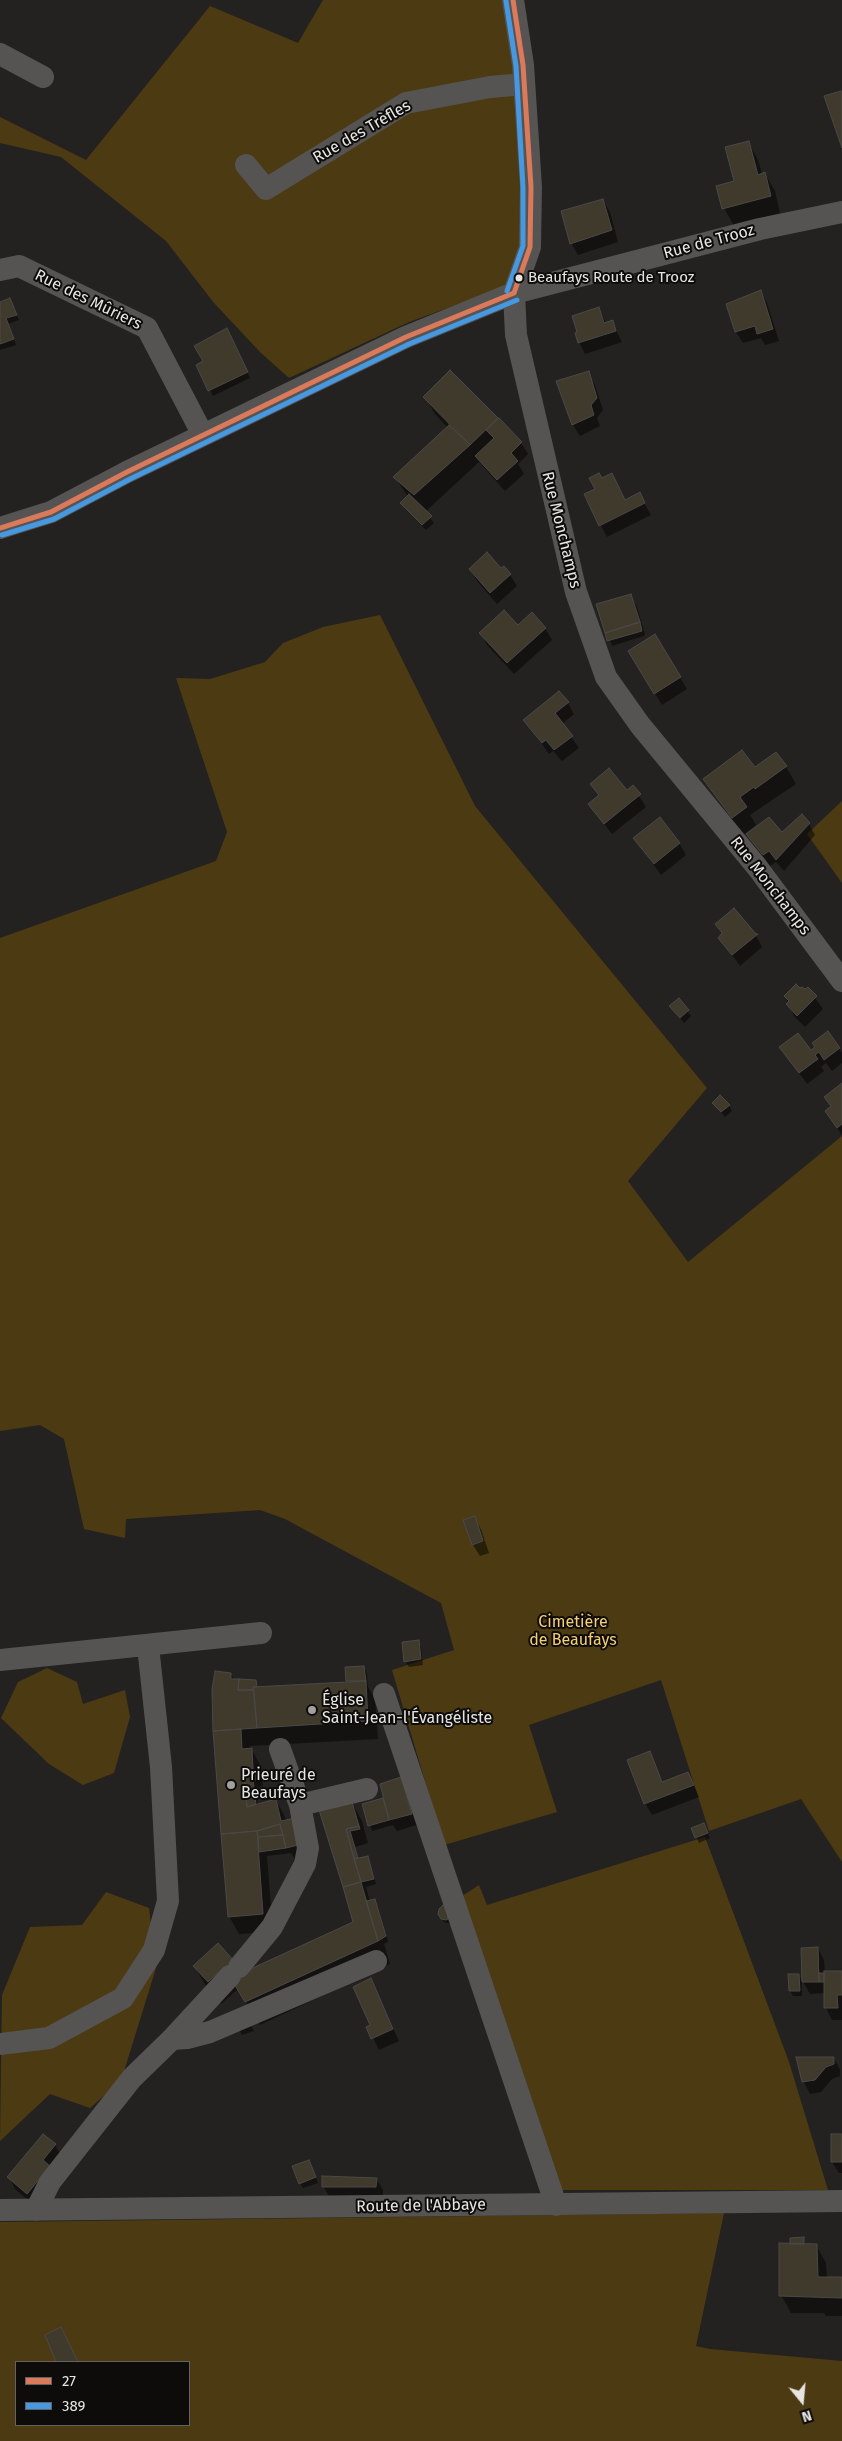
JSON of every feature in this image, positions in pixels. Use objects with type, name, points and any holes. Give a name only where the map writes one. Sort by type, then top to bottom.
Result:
[{"type":"street","name":"Rue Monchamps","points":[[513,0],[524,84],[531,187],[530,247],[514,293],[516,335],[543,458],[576,592],[606,677],[640,725],[757,867],[842,981]]},
{"type":"street","points":[[0,54],[43,77]]},
{"type":"street","name":"Rue des Trèfles","points":[[246,165],[266,189],[406,103],[490,87],[524,84]]},
{"type":"street","name":"Rue de Trooz","points":[[0,528],[51,512],[202,435],[406,337],[514,293],[760,229],[842,212]]},
{"type":"street","name":"Rue des Mûriers","points":[[0,270],[19,266],[147,328],[202,435]]},
{"type":"street","points":[[0,1660],[261,1633]]},
{"type":"street","points":[[0,2044],[49,2038],[123,1998],[154,1950],[168,1901],[160,1766],[148,1646]]},
{"type":"street","points":[[384,1694],[556,2205]]},
{"type":"street","points":[[36,2210],[50,2182],[132,2078],[172,2039],[234,1972],[272,1927],[304,1864],[308,1848],[300,1805],[280,1749]]},
{"type":"street","points":[[300,1805],[367,1789]]},
{"type":"street","points":[[172,2039],[187,2038],[210,2032],[376,1961]]},
{"type":"street","name":"Route de l'Abbaye","points":[[0,2210],[842,2201]]},
{"type":"green space","points":[[323,0],[504,0],[512,49],[523,200],[519,282],[409,322],[289,378],[260,352],[214,303],[166,241],[61,157],[0,143],[0,117],[86,160],[210,6],[298,43]]},
{"type":"green space","name":"Cimetière de Beaufays","points":[[380,615],[475,806],[707,1088],[628,1181],[688,1262],[842,1136],[842,1862],[801,1799],[709,1831],[661,1680],[529,1725],[557,1812],[444,1845],[392,1670],[454,1650],[441,1603],[285,1519],[260,1510],[126,1519],[125,1538],[84,1529],[64,1439],[40,1425],[0,1431],[0,938],[216,861],[227,832],[176,678],[210,679],[265,662],[283,643],[323,627]]},
{"type":"green space","points":[[842,801],[842,883],[807,834]]},
{"type":"green space","points":[[47,1668],[77,1682],[83,1704],[125,1690],[130,1717],[114,1773],[83,1785],[49,1764],[1,1718],[18,1682]]},
{"type":"green space","points":[[705,1837],[789,2062],[828,2190],[551,2190],[459,1898],[479,1885],[487,1905]]},
{"type":"green space","points":[[106,1892],[149,1908],[156,1968],[121,2081],[90,2108],[50,2094],[0,2141],[2,1995],[30,1927],[82,1925]]},
{"type":"green space","points":[[724,2213],[696,2346],[710,2349],[842,2361],[842,2441],[0,2441],[0,2222]]},
{"type":"building","points":[[841,91],[842,93],[842,148],[824,96]]},
{"type":"building","points":[[749,141],[758,175],[765,172],[771,196],[722,209],[716,186],[734,181],[725,147]]},
{"type":"building","points":[[603,199],[612,230],[570,244],[561,211]]},
{"type":"building","points":[[761,290],[773,329],[757,334],[755,326],[735,332],[726,304]]},
{"type":"building","points":[[10,298],[17,315],[6,318],[14,339],[0,344],[0,302]]},
{"type":"building","points":[[599,307],[604,323],[613,320],[616,331],[578,343],[572,316]]},
{"type":"building","points":[[227,328],[248,372],[208,391],[196,365],[203,361],[194,346]]},
{"type":"building","points":[[450,370],[498,418],[470,445],[423,397]]},
{"type":"building","points":[[589,371],[597,398],[591,405],[594,415],[572,425],[556,381]]},
{"type":"building","points":[[499,418],[522,442],[511,453],[518,461],[497,480],[475,456],[494,438],[486,430]]},
{"type":"building","points":[[449,425],[470,445],[414,495],[393,477]]},
{"type":"building","points":[[599,473],[602,478],[612,473],[625,500],[640,492],[645,503],[599,526],[584,494],[595,489],[589,478]]},
{"type":"building","points":[[409,494],[432,516],[422,525],[400,503]]},
{"type":"building","points":[[487,552],[501,568],[504,566],[511,574],[490,593],[469,569]]},
{"type":"building","points":[[631,594],[640,622],[605,633],[596,604]]},
{"type":"building","points":[[504,610],[518,625],[532,612],[546,628],[507,663],[479,633]]},
{"type":"building","points":[[640,622],[642,631],[607,641],[605,633]]},
{"type":"building","points":[[655,634],[681,677],[654,694],[628,651]]},
{"type":"building","points":[[559,691],[569,702],[555,713],[573,736],[554,750],[546,740],[542,743],[523,720]]},
{"type":"building","points":[[742,750],[755,767],[776,752],[787,766],[755,789],[754,787],[740,797],[747,807],[732,818],[703,779]]},
{"type":"building","points":[[609,768],[627,790],[633,785],[641,794],[604,824],[588,804],[599,795],[590,784]]},
{"type":"building","points":[[802,814],[810,823],[776,860],[769,851],[763,855],[746,834],[769,817],[782,832]]},
{"type":"building","points":[[660,817],[680,843],[654,864],[633,838]]},
{"type":"building","points":[[734,908],[758,934],[732,955],[718,938],[722,933],[715,924]]},
{"type":"building","points":[[796,984],[800,988],[805,989],[808,987],[817,996],[797,1016],[786,1004],[789,1001],[784,996]]},
{"type":"building","points":[[679,998],[689,1010],[680,1018],[669,1006]]},
{"type":"building","points":[[828,1031],[840,1048],[824,1060],[819,1052],[815,1055],[818,1059],[799,1073],[779,1047],[798,1033],[811,1050],[815,1047],[812,1043]]},
{"type":"building","points":[[842,1083],[842,1124],[837,1128],[825,1111],[831,1106],[824,1097]]},
{"type":"building","points":[[720,1095],[730,1105],[721,1112],[712,1103]]},
{"type":"building","points":[[475,1516],[483,1541],[472,1545],[463,1520]]},
{"type":"building","points":[[419,1640],[421,1659],[404,1662],[402,1642]]},
{"type":"building","points":[[364,1666],[366,1681],[346,1681],[345,1667]]},
{"type":"building","name":"Prieuré de Beaufays","points":[[215,1671],[231,1673],[231,1679],[239,1679],[238,1690],[254,1690],[257,1728],[213,1731],[212,1689]]},
{"type":"building","points":[[239,1679],[256,1680],[257,1687],[253,1687],[254,1690],[238,1690]]},
{"type":"building","name":"Église Saint-Jean-l'Évangéliste","points":[[366,1681],[368,1721],[257,1728],[253,1687]]},
{"type":"building","name":"Prieuré de Beaufays","points":[[241,1729],[242,1749],[252,1748],[253,1769],[244,1771],[247,1807],[276,1799],[281,1821],[295,1818],[302,1844],[286,1848],[280,1824],[257,1831],[221,1834],[213,1731]]},
{"type":"building","points":[[650,1751],[662,1782],[688,1772],[694,1785],[644,1804],[627,1760]]},
{"type":"building","points":[[258,1770],[258,1780],[253,1780],[256,1804],[247,1807],[244,1771]]},
{"type":"building","points":[[401,1777],[412,1814],[389,1820],[380,1784]]},
{"type":"building","points":[[383,1798],[389,1820],[368,1826],[362,1804]]},
{"type":"building","points":[[352,1802],[359,1826],[346,1829],[361,1882],[343,1887],[319,1810]]},
{"type":"building","points":[[704,1823],[708,1833],[695,1838],[691,1828]]},
{"type":"building","points":[[280,1824],[283,1835],[258,1837],[257,1831]]},
{"type":"building","points":[[359,1826],[360,1829],[350,1831],[358,1858],[354,1859],[346,1829]]},
{"type":"building","name":"Prieuré de Beaufays","points":[[257,1831],[263,1914],[228,1917],[221,1834]]},
{"type":"building","points":[[283,1835],[286,1848],[259,1852],[258,1837]]},
{"type":"building","points":[[368,1856],[374,1879],[361,1882],[354,1859]]},
{"type":"building","points":[[361,1882],[378,1941],[245,2002],[224,1967],[208,1982],[193,1966],[218,1943],[244,1972],[353,1922],[343,1887]]},
{"type":"building","points":[[375,1899],[386,1936],[378,1941],[366,1901]]},
{"type":"building","points":[[443,1905],[448,1905],[448,1919],[446,1920],[441,1919],[438,1914],[439,1909]]},
{"type":"building","points":[[818,1947],[819,1982],[802,1982],[801,1948]]},
{"type":"building","points":[[824,1971],[842,1971],[842,1995],[837,1995],[838,2008],[824,2008]]},
{"type":"building","points":[[819,1973],[824,1973],[824,1982],[819,1982]]},
{"type":"building","points":[[788,1974],[799,1974],[800,1991],[789,1991]]},
{"type":"building","points":[[371,1978],[393,2029],[371,2039],[366,2027],[370,2025],[353,1987]]},
{"type":"building","points":[[796,2057],[834,2057],[834,2064],[826,2067],[815,2080],[802,2082]]},
{"type":"building","points":[[43,2134],[56,2144],[43,2160],[50,2166],[27,2194],[7,2177]]},
{"type":"building","points":[[831,2134],[842,2134],[842,2162],[831,2162]]},
{"type":"building","points":[[309,2160],[316,2177],[299,2184],[292,2166]]},
{"type":"building","points":[[322,2176],[377,2178],[376,2187],[322,2187]]},
{"type":"building","points":[[804,2237],[804,2244],[790,2244],[790,2238]]},
{"type":"building","points":[[779,2243],[817,2244],[818,2277],[842,2277],[842,2298],[779,2296]]},
{"type":"building","points":[[61,2327],[78,2361],[56,2361],[45,2335]]},
{"type":"transit line","name":"27","points":[[513,0],[523,65],[531,187],[530,247],[514,293]]},
{"type":"transit line","name":"389","points":[[506,1],[516,66],[523,187],[523,246],[507,291]]},
{"type":"transit line","name":"27","points":[[0,528],[51,512],[127,472],[406,337],[514,293]]},
{"type":"transit line","name":"389","points":[[2,535],[54,519],[130,479],[409,344],[517,300]]},
{"type":"place","name":"Beaufays Route de Trooz","points":[[519,278]]},
{"type":"place","name":"Église Saint-Jean-l'Évangéliste","points":[[312,1710]]},
{"type":"place","name":"Prieuré de Beaufays","points":[[231,1785]]}]
